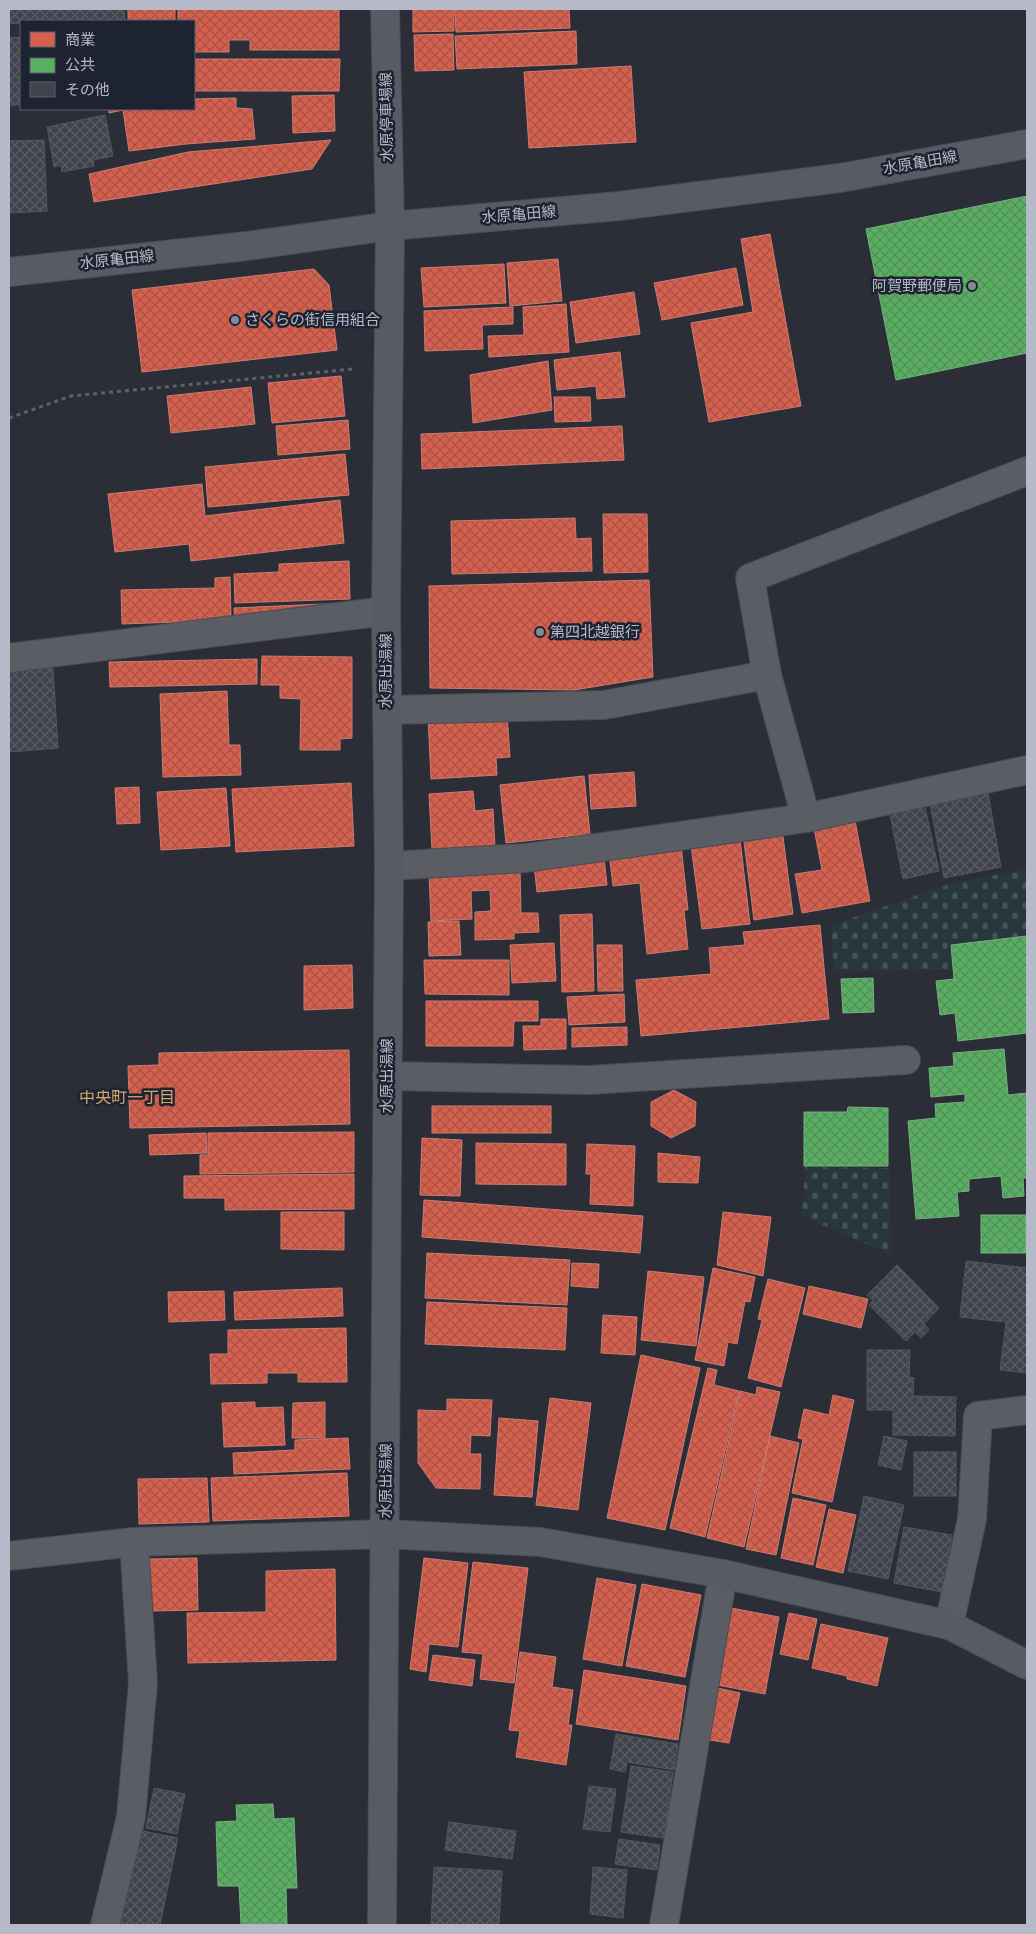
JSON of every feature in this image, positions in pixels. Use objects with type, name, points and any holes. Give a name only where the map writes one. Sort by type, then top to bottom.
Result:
[{"type":"main road","name":"水原停車場線","points":[[385,9],[390,226]]},
{"type":"main road","name":"水原亀田線","points":[[9,272],[247,246],[390,226],[619,206],[763,188],[840,178],[1027,144]]},
{"type":"main road","name":"水原出湯線","points":[[382,1925],[389,866],[386,611],[390,226]]},
{"type":"main road","points":[[386,1534],[540,1542],[724,1574],[949,1625],[1027,1665]]},
{"type":"street","points":[[806,818],[767,675],[750,578],[1027,471]]},
{"type":"street","points":[[9,658],[386,611]]},
{"type":"street","points":[[386,710],[604,705],[767,675]]},
{"type":"street","points":[[389,866],[525,858],[806,818],[1027,770]]},
{"type":"street","points":[[387,1076],[590,1080],[906,1060]]},
{"type":"street","points":[[949,1625],[972,1519],[978,1416],[1027,1410]]},
{"type":"street","points":[[9,1556],[134,1542],[386,1534]]},
{"type":"street","points":[[105,1925],[130,1817],[143,1683],[134,1542]]},
{"type":"street","points":[[664,1925],[724,1574]]},
{"type":"path","points":[[9,418],[71,396],[389,365]]},
{"type":"green space","points":[[1027,870],[1027,968],[834,972],[831,925],[952,883]]},
{"type":"green space","points":[[805,1167],[889,1168],[892,1255],[802,1216]]},
{"type":"building: 商業","points":[[128,9],[175,9],[175,20],[128,20]]},
{"type":"building: 商業","points":[[178,9],[339,9],[339,50],[250,50],[250,40],[229,40],[229,52],[195,52],[195,20],[178,20]]},
{"type":"building: 商業","points":[[413,9],[454,9],[454,31],[413,32]]},
{"type":"building: 商業","points":[[455,9],[569,9],[570,28],[456,32]]},
{"type":"building: 商業","points":[[576,31],[577,64],[457,69],[455,36]]},
{"type":"building: 商業","points":[[453,34],[454,70],[415,71],[414,35]]},
{"type":"building: 商業","points":[[195,59],[340,59],[339,91],[195,91]]},
{"type":"building: 商業","points":[[631,66],[636,142],[529,148],[524,72]]},
{"type":"building: 商業","points":[[334,95],[335,131],[293,133],[292,96]]},
{"type":"building: 商業","points":[[236,98],[236,108],[252,109],[255,139],[186,144],[129,151],[123,110],[195,110],[195,99]]},
{"type":"building: 商業","points":[[109,110],[123,110],[109,113]]},
{"type":"building: 商業","points":[[331,140],[312,169],[94,202],[89,174],[188,152]]},
{"type":"building: 商業","points":[[770,234],[801,406],[709,422],[691,323],[753,312],[741,239]]},
{"type":"building: 商業","points":[[558,259],[562,301],[510,306],[507,263]]},
{"type":"building: 商業","points":[[504,264],[506,303],[424,307],[421,268]]},
{"type":"building: 商業","points":[[736,268],[743,305],[662,320],[654,283]]},
{"type":"building: 商業","name":"さくらの街信用組合","points":[[314,269],[329,285],[337,350],[142,372],[132,290]]},
{"type":"building: 商業","points":[[634,292],[640,334],[576,343],[570,302]]},
{"type":"building: 商業","points":[[566,304],[569,352],[489,357],[488,336],[524,335],[523,307]]},
{"type":"building: 商業","points":[[513,307],[513,324],[482,325],[483,349],[425,351],[424,311]]},
{"type":"building: 商業","points":[[620,352],[625,397],[597,399],[596,386],[557,390],[554,360]]},
{"type":"building: 商業","points":[[548,361],[552,410],[473,423],[470,375]]},
{"type":"building: 商業","points":[[341,376],[345,416],[272,423],[268,383]]},
{"type":"building: 商業","points":[[251,387],[255,424],[171,433],[167,396]]},
{"type":"building: 商業","points":[[554,397],[590,397],[591,421],[555,422]]},
{"type":"building: 商業","points":[[348,420],[350,449],[278,455],[276,426]]},
{"type":"building: 商業","points":[[622,426],[624,460],[422,469],[421,434]]},
{"type":"building: 商業","points":[[345,454],[349,495],[208,507],[205,467]]},
{"type":"building: 商業","points":[[202,484],[205,516],[340,500],[344,543],[191,561],[189,544],[115,552],[108,494]]},
{"type":"building: 商業","points":[[603,514],[647,514],[648,572],[604,573]]},
{"type":"building: 商業","points":[[575,518],[576,539],[591,538],[592,571],[452,574],[451,521]]},
{"type":"building: 商業","points":[[349,561],[350,599],[235,603],[234,574],[279,572],[279,564]]},
{"type":"building: 商業","points":[[230,577],[231,620],[122,624],[121,590],[215,588],[215,578]]},
{"type":"building: 商業","name":"第四北越銀行","points":[[649,580],[653,677],[574,690],[430,688],[429,586]]},
{"type":"building: 商業","points":[[346,603],[235,625],[234,608]]},
{"type":"building: 商業","points":[[262,656],[352,657],[352,738],[340,739],[340,750],[300,750],[301,699],[280,698],[280,685],[261,685]]},
{"type":"building: 商業","points":[[257,659],[257,684],[110,687],[109,662]]},
{"type":"building: 商業","points":[[227,691],[229,745],[240,745],[241,775],[163,777],[160,694]]},
{"type":"building: 商業","points":[[507,713],[510,757],[496,758],[497,775],[431,779],[428,717]]},
{"type":"building: 商業","points":[[634,772],[636,806],[591,809],[589,775]]},
{"type":"building: 商業","points":[[584,776],[590,834],[506,843],[500,785]]},
{"type":"building: 商業","points":[[351,783],[354,846],[236,852],[232,789]]},
{"type":"building: 商業","points":[[139,787],[140,823],[117,824],[115,788]]},
{"type":"building: 商業","points":[[226,788],[230,846],[161,850],[157,792]]},
{"type":"building: 商業","points":[[473,791],[475,811],[493,809],[495,847],[432,850],[429,794]]},
{"type":"building: 商業","points":[[854,815],[870,901],[802,913],[795,874],[822,870],[813,823]]},
{"type":"building: 商業","points":[[782,829],[793,914],[754,920],[743,834]]},
{"type":"building: 商業","points":[[740,839],[750,924],[702,929],[691,845]]},
{"type":"building: 商業","points":[[681,845],[688,910],[684,910],[688,949],[647,954],[640,883],[613,886],[609,853]]},
{"type":"building: 商業","points":[[604,857],[607,885],[537,892],[534,865]]},
{"type":"building: 商業","points":[[520,870],[521,913],[538,913],[539,932],[514,933],[514,939],[475,940],[475,912],[491,911],[490,890],[471,891],[472,919],[431,921],[429,873]]},
{"type":"building: 商業","points":[[592,914],[594,991],[562,992],[560,915]]},
{"type":"building: 商業","points":[[459,921],[461,955],[429,956],[428,922]]},
{"type":"building: 商業","points":[[820,925],[829,1019],[641,1036],[636,980],[711,974],[709,948],[745,945],[743,932]]},
{"type":"building: 商業","points":[[554,943],[556,981],[512,983],[510,945]]},
{"type":"building: 商業","points":[[597,945],[622,945],[623,991],[598,991]]},
{"type":"building: 商業","points":[[424,960],[509,960],[509,995],[425,994]]},
{"type":"building: 商業","points":[[352,965],[353,1008],[304,1010],[304,966]]},
{"type":"building: 商業","points":[[624,994],[625,1022],[569,1025],[567,997]]},
{"type":"building: 商業","points":[[426,1001],[538,1001],[538,1021],[514,1021],[513,1046],[426,1046]]},
{"type":"building: 商業","points":[[541,1019],[566,1019],[566,1049],[524,1050],[523,1026],[541,1026]]},
{"type":"building: 商業","points":[[627,1027],[627,1045],[572,1047],[572,1028]]},
{"type":"building: 商業","points":[[349,1050],[350,1124],[130,1128],[128,1066],[159,1065],[159,1053]]},
{"type":"building: 商業","points":[[674,1090],[696,1102],[695,1126],[671,1138],[651,1126],[651,1102]]},
{"type":"building: 商業","points":[[432,1106],[551,1106],[551,1133],[432,1133]]},
{"type":"building: 商業","points":[[354,1132],[354,1172],[200,1174],[200,1155],[208,1155],[208,1133]]},
{"type":"building: 商業","points":[[206,1133],[207,1153],[150,1155],[149,1135]]},
{"type":"building: 商業","points":[[422,1138],[462,1140],[460,1196],[420,1195]]},
{"type":"building: 商業","points":[[476,1143],[566,1144],[566,1185],[476,1184]]},
{"type":"building: 商業","points":[[587,1144],[635,1146],[633,1206],[590,1204],[591,1174],[586,1174]]},
{"type":"building: 商業","points":[[658,1153],[700,1157],[698,1183],[658,1182]]},
{"type":"building: 商業","points":[[354,1174],[354,1209],[225,1210],[225,1198],[184,1198],[184,1176]]},
{"type":"building: 商業","points":[[424,1200],[643,1216],[640,1253],[422,1237]]},
{"type":"building: 商業","points":[[281,1212],[344,1212],[344,1250],[281,1249]]},
{"type":"building: 商業","points":[[723,1212],[771,1217],[763,1276],[717,1265]]},
{"type":"building: 商業","points":[[427,1253],[570,1260],[567,1305],[425,1298]]},
{"type":"building: 商業","points":[[572,1263],[599,1264],[598,1288],[571,1286]]},
{"type":"building: 商業","points":[[713,1268],[755,1277],[750,1302],[745,1301],[737,1344],[728,1342],[724,1366],[695,1360]]},
{"type":"building: 商業","points":[[648,1271],[704,1277],[696,1346],[641,1340]]},
{"type":"building: 商業","points":[[768,1279],[805,1288],[781,1387],[748,1378],[762,1320],[758,1319]]},
{"type":"building: 商業","points":[[809,1286],[868,1299],[861,1328],[803,1314]]},
{"type":"building: 商業","points":[[342,1288],[343,1316],[235,1320],[234,1292]]},
{"type":"building: 商業","points":[[224,1291],[225,1320],[169,1322],[168,1292]]},
{"type":"building: 商業","points":[[427,1302],[567,1308],[565,1350],[425,1344]]},
{"type":"building: 商業","points":[[603,1315],[637,1317],[635,1355],[601,1353]]},
{"type":"building: 商業","points":[[346,1328],[347,1382],[298,1382],[298,1373],[267,1373],[267,1383],[211,1384],[210,1354],[228,1354],[228,1330]]},
{"type":"building: 商業","points":[[641,1355],[700,1368],[665,1530],[607,1518]]},
{"type":"building: 商業","points":[[708,1368],[717,1370],[714,1385],[739,1391],[705,1537],[670,1528]]},
{"type":"building: 商業","points":[[757,1387],[780,1392],[744,1547],[707,1538],[740,1391],[756,1395]]},
{"type":"building: 商業","points":[[833,1395],[854,1400],[832,1502],[792,1493],[803,1439],[798,1438],[804,1409],[829,1415]]},
{"type":"building: 商業","points":[[550,1398],[591,1403],[578,1510],[536,1505]]},
{"type":"building: 商業","points":[[447,1399],[492,1400],[490,1436],[471,1435],[470,1454],[481,1454],[480,1489],[436,1488],[418,1463],[418,1410],[447,1411]]},
{"type":"building: 商業","points":[[255,1402],[255,1408],[283,1407],[285,1445],[224,1447],[222,1403]]},
{"type":"building: 商業","points":[[325,1402],[325,1438],[292,1438],[293,1403]]},
{"type":"building: 商業","points":[[499,1418],[538,1421],[532,1497],[494,1495]]},
{"type":"building: 商業","points":[[770,1436],[799,1443],[776,1555],[746,1549]]},
{"type":"building: 商業","points":[[348,1438],[350,1469],[234,1474],[233,1453],[295,1450],[295,1440]]},
{"type":"building: 商業","points":[[347,1473],[349,1516],[213,1521],[211,1478]]},
{"type":"building: 商業","points":[[207,1478],[209,1522],[139,1524],[138,1479]]},
{"type":"building: 商業","points":[[793,1498],[826,1505],[813,1565],[781,1558]]},
{"type":"building: 商業","points":[[829,1509],[856,1515],[843,1573],[816,1567]]},
{"type":"building: 商業","points":[[197,1558],[198,1610],[152,1611],[150,1559]]},
{"type":"building: 商業","points":[[424,1558],[468,1563],[458,1647],[429,1644],[426,1672],[410,1669]]},
{"type":"building: 商業","points":[[473,1562],[528,1568],[514,1683],[480,1679],[483,1654],[462,1652]]},
{"type":"building: 商業","points":[[335,1569],[336,1660],[188,1663],[187,1613],[266,1612],[266,1571]]},
{"type":"building: 商業","points":[[597,1578],[636,1585],[622,1666],[583,1659]]},
{"type":"building: 商業","points":[[642,1584],[701,1595],[685,1677],[626,1666]]},
{"type":"building: 商業","points":[[731,1608],[779,1617],[765,1694],[717,1685]]},
{"type":"building: 商業","points":[[789,1613],[817,1619],[808,1660],[780,1654]]},
{"type":"building: 商業","points":[[821,1624],[888,1638],[877,1686],[847,1679],[847,1676],[812,1668]]},
{"type":"building: 商業","points":[[520,1652],[556,1657],[552,1687],[573,1690],[568,1725],[572,1725],[566,1765],[516,1757],[520,1731],[509,1730]]},
{"type":"building: 商業","points":[[433,1655],[475,1660],[472,1686],[429,1680]]},
{"type":"building: 商業","points":[[584,1670],[686,1686],[678,1740],[576,1724]]},
{"type":"building: 商業","points":[[713,1687],[740,1693],[729,1743],[703,1739]]},
{"type":"building: 公共","points":[[1027,196],[1027,353],[896,380],[866,229]]},
{"type":"building: 公共","points":[[1027,936],[1027,1033],[958,1041],[955,1013],[940,1015],[936,981],[954,979],[951,945]]},
{"type":"building: 公共","points":[[873,978],[874,1012],[843,1013],[841,979]]},
{"type":"building: 公共","points":[[1004,1049],[1008,1095],[1027,1093],[1027,1178],[1023,1178],[1024,1196],[1003,1198],[1001,1176],[969,1179],[969,1191],[957,1192],[959,1216],[916,1219],[908,1121],[936,1118],[935,1104],[965,1102],[965,1094],[931,1097],[929,1068],[954,1066],[953,1053]]},
{"type":"building: 公共","points":[[848,1107],[888,1108],[888,1166],[804,1166],[804,1112],[847,1112]]},
{"type":"building: 公共","points":[[981,1215],[1026,1215],[1026,1253],[981,1253]]},
{"type":"building: 公共","points":[[273,1804],[274,1819],[294,1818],[297,1888],[286,1888],[287,1925],[241,1925],[239,1886],[218,1886],[216,1822],[237,1821],[236,1805]]},
{"type":"building: その他","points":[[9,9],[124,9],[125,20],[20,20],[20,23],[9,24]]},
{"type":"building: その他","points":[[20,37],[20,104],[9,106],[9,38]]},
{"type":"building: その他","points":[[105,115],[113,156],[93,160],[94,166],[62,172],[61,165],[54,167],[47,127]]},
{"type":"building: その他","points":[[44,140],[47,211],[9,213],[9,141]]},
{"type":"building: その他","points":[[53,668],[58,748],[9,752],[9,671]]},
{"type":"building: その他","points":[[987,787],[1001,867],[944,878],[929,798]]},
{"type":"building: その他","points":[[923,798],[939,871],[903,879],[888,805]]},
{"type":"building: その他","points":[[966,1261],[1027,1268],[1027,1373],[1000,1370],[1006,1322],[960,1317]]},
{"type":"building: その他","points":[[897,1265],[939,1308],[924,1324],[929,1330],[921,1338],[915,1332],[906,1341],[869,1305],[873,1300],[867,1295]]},
{"type":"building: その他","points":[[867,1350],[910,1350],[909,1377],[914,1378],[913,1396],[956,1397],[955,1436],[893,1435],[893,1410],[867,1410]]},
{"type":"building: その他","points":[[884,1436],[907,1441],[901,1470],[878,1465]]},
{"type":"building: その他","points":[[914,1452],[956,1452],[956,1496],[914,1496]]},
{"type":"building: その他","points":[[864,1496],[904,1505],[888,1579],[848,1571]]},
{"type":"building: その他","points":[[904,1527],[952,1535],[942,1592],[894,1583]]},
{"type":"building: その他","points":[[616,1734],[678,1744],[674,1770],[627,1762],[625,1772],[610,1769]]},
{"type":"building: その他","points":[[631,1766],[673,1772],[664,1838],[621,1832]]},
{"type":"building: その他","points":[[589,1786],[616,1789],[610,1832],[583,1829]]},
{"type":"building: その他","points":[[154,1788],[185,1794],[177,1834],[146,1828]]},
{"type":"building: その他","points":[[449,1822],[516,1831],[512,1859],[445,1850]]},
{"type":"building: その他","points":[[138,1830],[178,1838],[160,1925],[119,1925]]},
{"type":"building: その他","points":[[619,1839],[660,1845],[657,1870],[615,1864]]},
{"type":"building: その他","points":[[434,1867],[502,1871],[499,1925],[431,1925]]},
{"type":"building: その他","points":[[593,1867],[627,1870],[623,1918],[590,1914]]},
{"type":"place","name":"阿賀野郵便局","points":[[972,286]]},
{"type":"place","name":"さくらの街信用組合","points":[[235,320]]},
{"type":"place","name":"第四北越銀行","points":[[540,632]]},
{"type":"district","name":"中央町一丁目","points":[[127,1098]]}]
